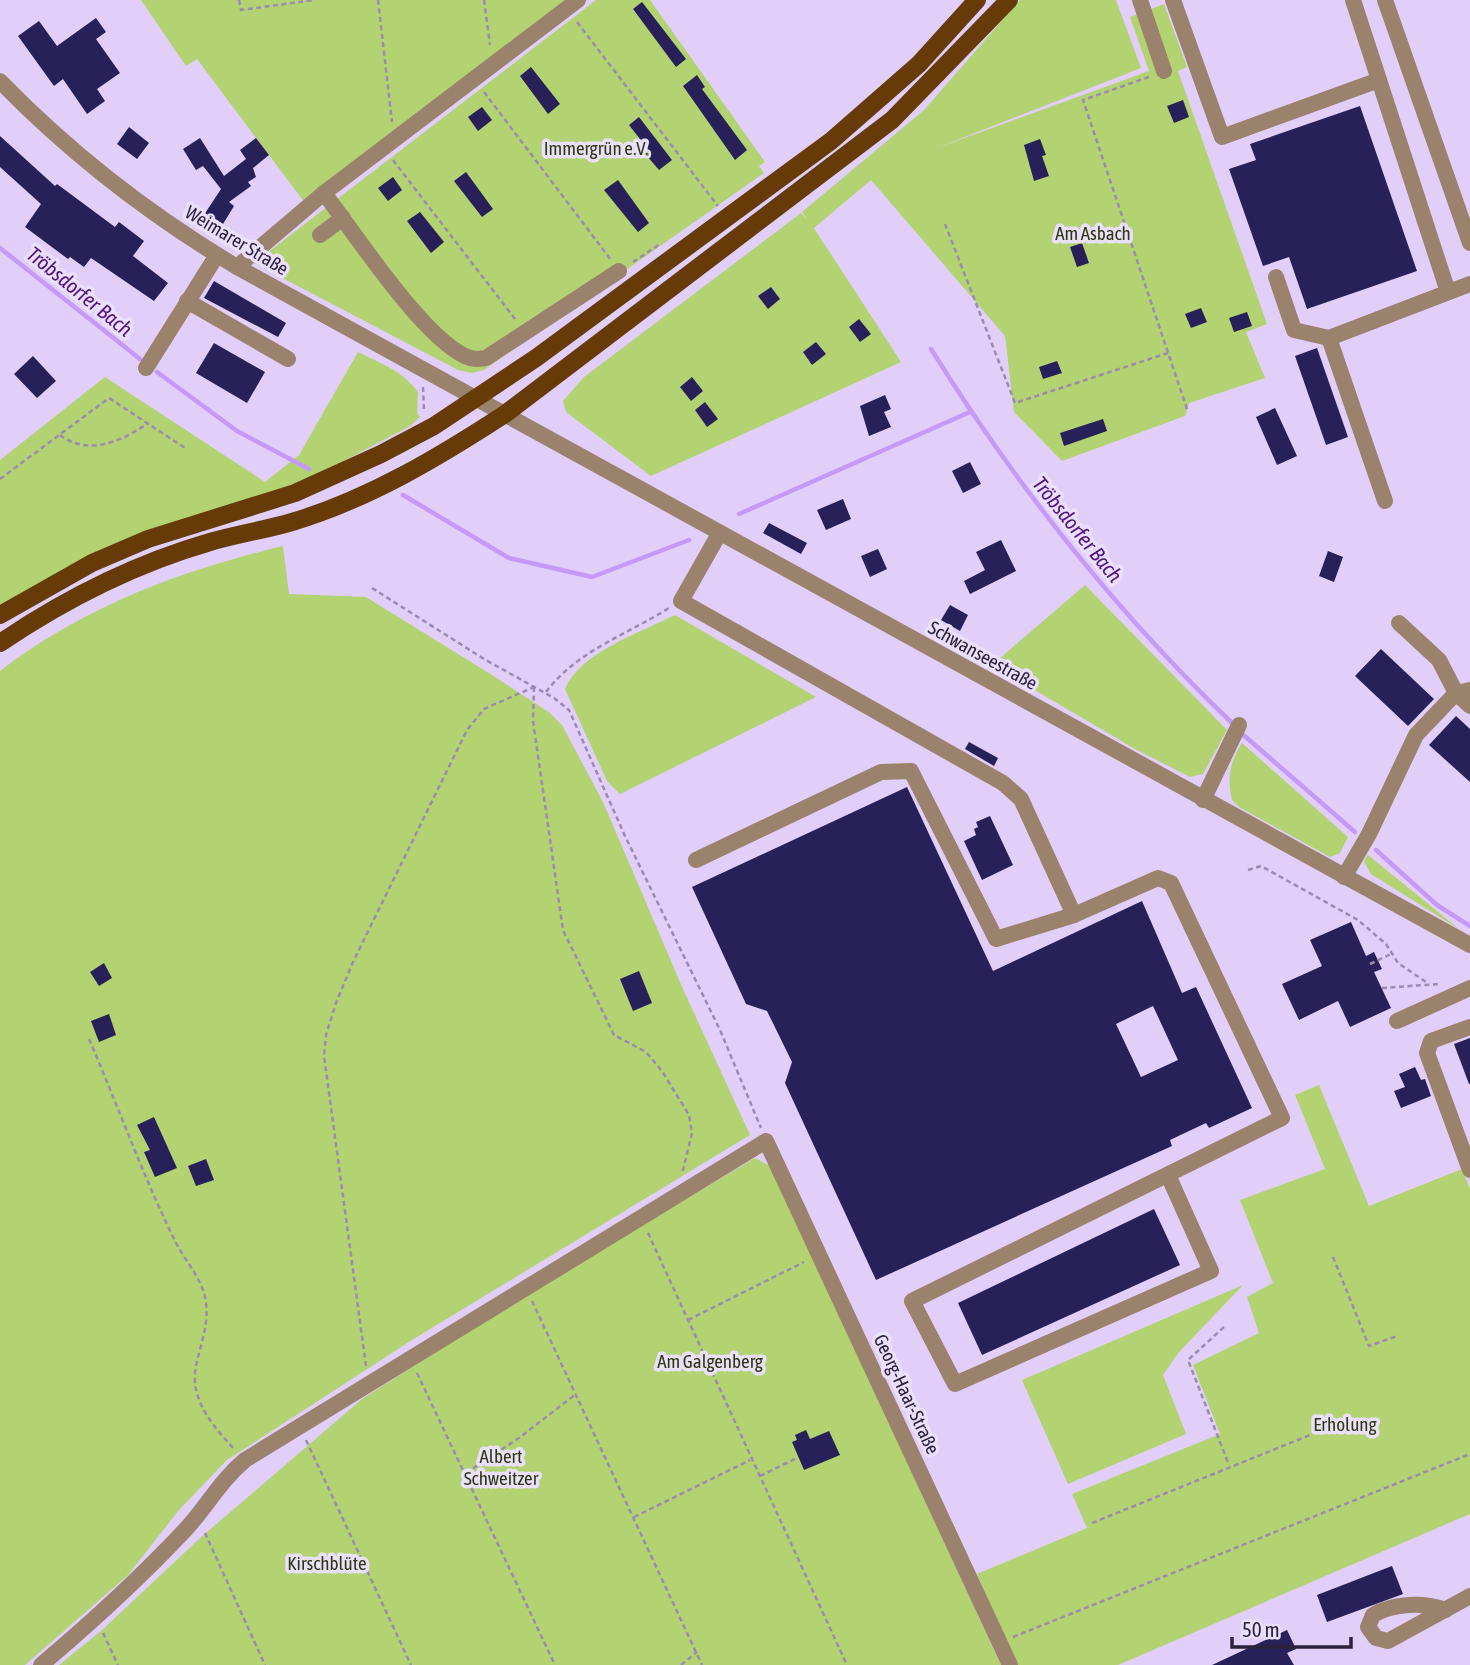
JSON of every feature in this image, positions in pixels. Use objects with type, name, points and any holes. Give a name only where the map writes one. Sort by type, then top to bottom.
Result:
[{"type":"main road","points":[[0,615],[92,562],[148,539],[295,493],[381,454],[478,398],[840,134],[919,64],[977,0]]},
{"type":"main road","points":[[0,643],[43,614],[98,584],[162,558],[293,521],[368,492],[439,456],[505,414],[892,120],[1009,0]]},
{"type":"street","points":[[1140,0],[1164,71]]},
{"type":"street","points":[[1174,0],[1222,136],[1379,80]]},
{"type":"street","points":[[1353,0],[1448,292]]},
{"type":"street","points":[[1385,0],[1470,243]]},
{"type":"street","points":[[237,267],[324,193],[572,4]]},
{"type":"street","name":"Weimarer Straße","points":[[0,81],[56,137],[102,175],[217,255],[478,398]]},
{"type":"street","points":[[324,193],[413,309],[462,355],[473,359],[486,358],[619,271]]},
{"type":"street","points":[[320,234],[343,218]]},
{"type":"street","points":[[146,368],[217,255]]},
{"type":"street","points":[[1276,277],[1294,330],[1329,338],[1470,284]]},
{"type":"street","points":[[187,302],[288,359]]},
{"type":"street","points":[[1329,338],[1385,502]]},
{"type":"street","name":"Schwanseestraße","points":[[478,398],[719,534],[1470,945]]},
{"type":"street","points":[[719,534],[681,601],[1003,783],[1021,799],[1074,915]]},
{"type":"street","points":[[1399,623],[1439,660],[1470,706]]},
{"type":"street","points":[[1344,877],[1369,834],[1416,735],[1463,692]]},
{"type":"street","points":[[1203,800],[1238,724]]},
{"type":"street","points":[[696,860],[881,772],[911,771],[996,939],[1074,915],[1157,878],[1171,883],[1282,1118],[912,1301],[955,1384],[1211,1271],[1168,1175]]},
{"type":"street","points":[[1397,1021],[1470,988]]},
{"type":"street","points":[[1470,1027],[1431,1041],[1427,1053],[1470,1170]]},
{"type":"street","points":[[41,1665],[96,1618],[197,1517],[228,1474],[244,1460],[766,1141]]},
{"type":"street","name":"Georg-Haar-Straße","points":[[766,1141],[1010,1665]]},
{"type":"street","points":[[1446,1610],[1470,1596]]},
{"type":"path","points":[[239,0],[241,10],[314,0]]},
{"type":"path","points":[[378,0],[389,144],[525,332]]},
{"type":"path","points":[[484,0],[491,51]]},
{"type":"path","points":[[572,4],[718,206]]},
{"type":"path","points":[[1164,71],[1083,100],[1187,409]]},
{"type":"path","points":[[474,79],[619,271],[663,242]]},
{"type":"path","points":[[945,224],[1015,403],[1169,352]]},
{"type":"path","points":[[0,479],[109,398],[185,448]]},
{"type":"path","points":[[60,435],[69,442],[85,446],[105,444],[125,439],[148,424]]},
{"type":"path","points":[[372,588],[569,710],[625,836],[720,1030],[766,1141]]},
{"type":"path","points":[[545,693],[561,671],[582,656],[629,633],[681,601]]},
{"type":"path","points":[[534,687],[533,721],[563,930],[614,1035],[646,1052],[662,1071],[689,1115],[692,1133],[682,1169],[682,1177],[688,1187]]},
{"type":"path","points":[[368,1382],[324,1056],[326,1035],[353,962],[467,730],[484,709],[534,687]]},
{"type":"path","points":[[1248,870],[1261,866],[1358,920],[1386,944],[1391,954],[1429,984]]},
{"type":"path","points":[[1370,964],[1391,954]]},
{"type":"path","points":[[1382,988],[1442,984]]},
{"type":"path","points":[[89,1039],[175,1240],[200,1282],[206,1302],[206,1318],[195,1368],[195,1388],[204,1414],[244,1460]]},
{"type":"path","points":[[641,1217],[847,1665]]},
{"type":"path","points":[[688,1320],[819,1255]]},
{"type":"path","points":[[1333,1257],[1369,1346],[1397,1336]]},
{"type":"path","points":[[525,1286],[702,1665]]},
{"type":"path","points":[[1224,1327],[1188,1360],[1230,1466]]},
{"type":"path","points":[[409,1357],[555,1665]]},
{"type":"path","points":[[466,1473],[519,1438],[576,1394]]},
{"type":"path","points":[[299,1428],[411,1665]]},
{"type":"path","points":[[1091,1523],[1310,1435]]},
{"type":"path","points":[[1000,1642],[1470,1454]]},
{"type":"path","points":[[759,1476],[795,1459]]},
{"type":"path","points":[[634,1517],[751,1460]]},
{"type":"path","points":[[197,1517],[265,1665]]},
{"type":"path","points":[[96,1618],[118,1665]]},
{"type":"path","points":[[681,1665],[696,1652]]},
{"type":"green space","points":[[141,0],[572,0],[305,203],[197,59],[186,66]]},
{"type":"green space","name":"Immergrün e.V.","points":[[596,0],[650,0],[765,162],[759,166],[764,173],[484,370],[472,373],[458,370],[254,263]]},
{"type":"green space","name":"Am Asbach","points":[[1020,0],[1116,0],[1141,68],[934,149],[1149,71],[1130,17],[1164,4],[1187,67],[1178,71],[1267,324],[1246,332],[1265,378],[1189,403],[1185,416],[1062,461],[1014,412],[1005,336],[871,180],[814,228],[901,362],[651,476],[566,412],[563,401],[584,377],[801,213],[807,219],[802,212],[924,110]]},
{"type":"green space","points":[[358,352],[398,373],[418,392],[417,413],[420,417],[410,426],[294,487],[0,609],[0,460],[105,377],[265,482],[299,455]]},
{"type":"green space","points":[[283,546],[289,594],[366,597],[492,675],[550,713],[562,725],[603,802],[683,989],[750,1135],[412,1340],[227,1460],[179,1510],[128,1575],[25,1665],[0,1665],[0,671],[32,648],[100,609],[171,579]]},
{"type":"green space","points":[[1085,585],[1227,730],[1203,774],[1190,777],[1135,749],[992,665]]},
{"type":"green space","points":[[675,615],[816,697],[620,794],[607,781],[565,689],[572,676],[597,654]]},
{"type":"green space","points":[[1242,743],[1348,837],[1340,853],[1330,857],[1239,807],[1232,800],[1231,770]]},
{"type":"green space","points":[[1368,854],[1459,929],[1371,874],[1364,862]]},
{"type":"green space","name":"Erholung","points":[[1319,1085],[1369,1206],[1462,1169],[1470,1189],[1470,1514],[1118,1665],[1016,1665],[977,1574],[1087,1528],[1072,1494],[1220,1434],[1193,1365],[1259,1333],[1247,1297],[1273,1283],[1240,1200],[1325,1169],[1295,1095]]},
{"type":"green space","points":[[755,1158],[770,1166],[1001,1665],[59,1665],[102,1630],[199,1539],[362,1399],[527,1294]]},
{"type":"green space","points":[[1243,1285],[1179,1352],[1163,1375],[1186,1434],[1068,1484],[1022,1380]]},
{"type":"building","points":[[642,2],[686,59],[676,67],[633,9]]},
{"type":"building","points":[[96,18],[106,32],[96,39],[120,73],[97,89],[105,101],[87,114],[63,79],[54,86],[18,36],[39,21],[57,46]]},
{"type":"building","points":[[531,67],[560,104],[548,114],[520,76]]},
{"type":"building","points":[[697,75],[705,87],[702,89],[747,150],[735,160],[683,86]]},
{"type":"building","points":[[1183,100],[1189,117],[1174,123],[1167,106]]},
{"type":"building","points":[[1360,106],[1417,271],[1307,309],[1289,257],[1263,266],[1229,169],[1256,160],[1250,144]]},
{"type":"building","points":[[482,107],[492,120],[478,131],[468,117]]},
{"type":"building","points":[[639,117],[672,160],[659,170],[647,156],[651,153],[629,125]]},
{"type":"building","points":[[129,127],[149,143],[137,159],[117,144]]},
{"type":"building","points":[[0,136],[55,186],[57,184],[115,227],[119,222],[144,241],[133,256],[168,283],[154,301],[91,258],[84,267],[70,257],[68,259],[25,227],[41,204],[0,167]]},
{"type":"building","points":[[200,138],[224,176],[246,159],[240,150],[256,138],[269,155],[253,168],[256,177],[248,182],[251,186],[229,202],[234,206],[223,224],[211,216],[198,224],[221,189],[203,166],[196,170],[183,149]]},
{"type":"building","points":[[1040,139],[1049,176],[1034,181],[1024,145]]},
{"type":"building","points":[[466,172],[493,209],[482,217],[454,181]]},
{"type":"building","points":[[393,177],[402,190],[388,201],[378,188]]},
{"type":"building","points":[[618,180],[649,223],[638,232],[604,190]]},
{"type":"building","points":[[420,212],[444,242],[431,253],[407,221]]},
{"type":"building","points":[[1082,243],[1089,263],[1077,267],[1070,247]]},
{"type":"building","points":[[214,281],[286,323],[278,337],[204,298]]},
{"type":"building","points":[[771,287],[780,299],[768,309],[758,296]]},
{"type":"building","points":[[1201,308],[1207,322],[1191,328],[1185,314]]},
{"type":"building","points":[[1247,312],[1252,326],[1234,332],[1229,318]]},
{"type":"building","points":[[859,319],[871,334],[860,342],[849,327]]},
{"type":"building","points":[[816,342],[826,354],[812,365],[803,352]]},
{"type":"building","points":[[214,343],[265,372],[247,403],[196,373]]},
{"type":"building","points":[[1317,348],[1348,437],[1326,445],[1295,356]]},
{"type":"building","points":[[33,356],[56,381],[37,398],[14,374]]},
{"type":"building","points":[[1057,361],[1062,373],[1043,379],[1039,367]]},
{"type":"building","points":[[692,377],[703,391],[691,401],[680,387]]},
{"type":"building","points":[[885,395],[891,409],[884,412],[891,427],[869,436],[860,406]]},
{"type":"building","points":[[705,402],[718,419],[707,427],[695,410]]},
{"type":"building","points":[[1275,408],[1297,456],[1277,465],[1256,417]]},
{"type":"building","points":[[1103,419],[1107,431],[1064,446],[1060,433]]},
{"type":"building","points":[[970,462],[981,484],[963,493],[952,471]]},
{"type":"building","points":[[843,499],[851,519],[826,530],[817,510]]},
{"type":"building","points":[[769,523],[807,543],[801,554],[763,533]]},
{"type":"building","points":[[1001,540],[1016,571],[970,594],[964,581],[985,570],[976,552]]},
{"type":"building","points":[[878,549],[887,569],[870,577],[861,556]]},
{"type":"building","points":[[1328,551],[1343,557],[1334,582],[1319,576]]},
{"type":"building","points":[[950,605],[968,615],[960,631],[941,620]]},
{"type":"building","points":[[1381,649],[1434,699],[1408,726],[1355,676]]},
{"type":"building","points":[[1456,716],[1470,729],[1470,782],[1429,745]]},
{"type":"building","points":[[969,742],[998,758],[994,766],[965,749]]},
{"type":"building","points":[[907,787],[993,971],[1142,901],[1182,993],[1196,987],[1252,1108],[1209,1128],[1206,1123],[1170,1140],[1172,1146],[876,1280],[785,1083],[792,1062],[767,1011],[746,1004],[692,887]],"holes":[[[1153,1006],[1178,1060],[1141,1077],[1116,1024]]]},
{"type":"building","points":[[990,816],[1013,865],[982,880],[964,841],[976,835],[976,822]]},
{"type":"building","points":[[1351,922],[1366,956],[1374,952],[1382,969],[1374,972],[1391,1008],[1350,1027],[1338,1001],[1299,1020],[1282,984],[1322,966],[1310,940]]},
{"type":"building","points":[[104,963],[112,978],[99,986],[90,972]]},
{"type":"building","points":[[639,971],[652,1003],[633,1011],[620,979]]},
{"type":"building","points":[[109,1014],[116,1035],[99,1042],[91,1021]]},
{"type":"building","points":[[1470,1038],[1470,1084],[1469,1084],[1454,1044]]},
{"type":"building","points":[[1415,1067],[1421,1080],[1425,1079],[1431,1096],[1401,1108],[1394,1091],[1405,1087],[1399,1074]]},
{"type":"building","points":[[154,1117],[177,1168],[155,1177],[144,1152],[150,1150],[137,1125]]},
{"type":"building","points":[[206,1159],[214,1180],[196,1186],[188,1166]]},
{"type":"building","points":[[1154,1209],[1180,1265],[982,1355],[958,1303]]},
{"type":"building","points":[[806,1430],[810,1439],[829,1431],[840,1455],[804,1470],[792,1442],[797,1440],[795,1435]]},
{"type":"building","points":[[1392,1566],[1403,1594],[1327,1622],[1317,1595]]},
{"type":"building","points":[[1287,1630],[1296,1649],[1287,1653],[1294,1665],[1212,1665]]},
{"type":"waterway","name":"Tröbsdorfer Bach","points":[[0,248],[140,359]]},
{"type":"waterway","name":"Tröbsdorfer Bach","points":[[931,349],[998,450],[1071,547],[1149,638],[1234,725]]},
{"type":"waterway","name":"Tröbsdorfer Bach","points":[[157,372],[237,431],[309,469]]},
{"type":"waterway","name":"Tröbsdorfer Bach","points":[[739,514],[970,412]]},
{"type":"waterway","name":"Tröbsdorfer Bach","points":[[403,495],[509,558],[592,577],[689,540]]},
{"type":"waterway","name":"Tröbsdorfer Bach","points":[[1240,732],[1355,832]]},
{"type":"waterway","name":"Tröbsdorfer Bach","points":[[1376,850],[1437,905],[1470,926]]},
{"type":"park label","name":"Am Galgenberg","points":[[710,1361]]},
{"type":"park label","name":"Albert Schweitzer","points":[[501,1467]]},
{"type":"park label","name":"Kirschblüte","points":[[327,1563]]}]
